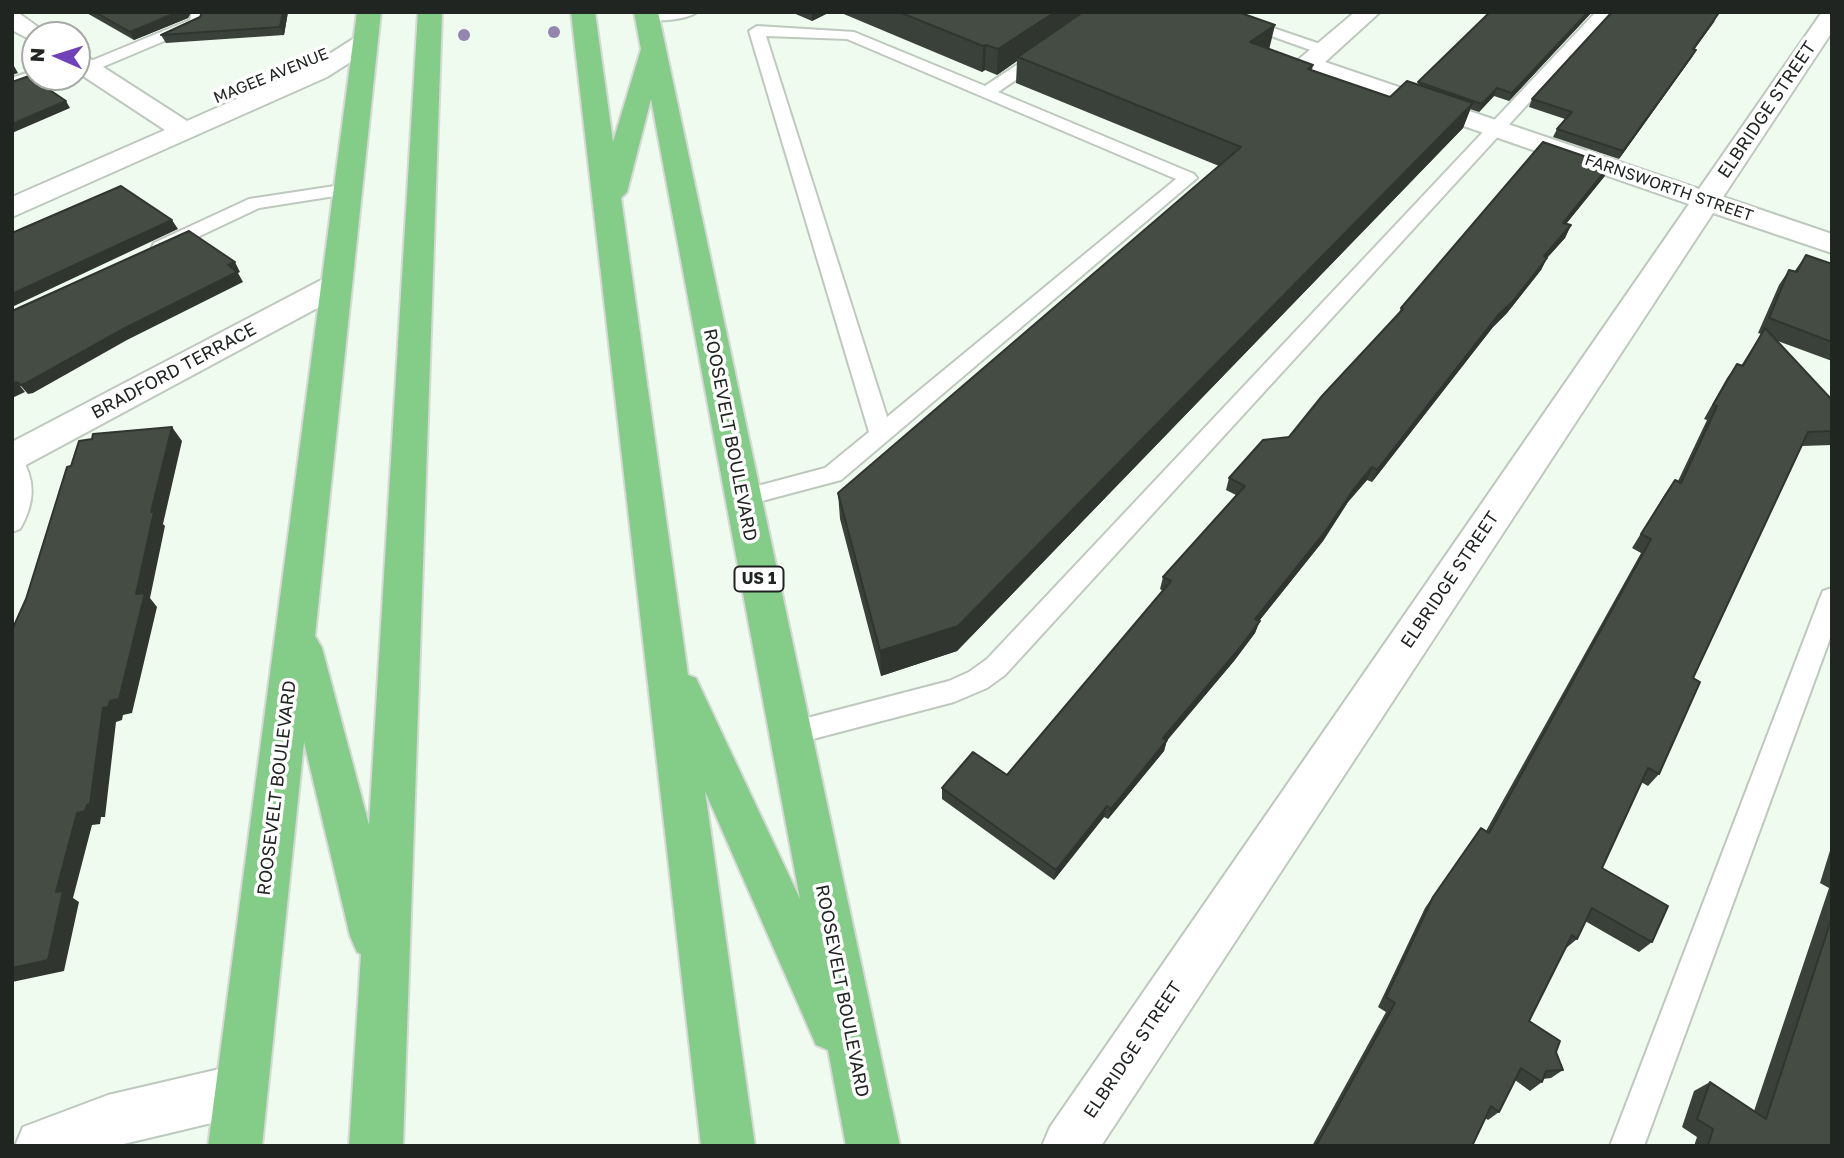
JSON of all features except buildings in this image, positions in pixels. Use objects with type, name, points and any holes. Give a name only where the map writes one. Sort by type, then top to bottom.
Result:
[{"type":"highway","points":[[376,1146],[430,12]]},
{"type":"highway","points":[[583,12],[728,1146]]},
{"type":"highway","points":[[608,207],[648,25]]},
{"type":"highway","name":"ROOSEVELT BOULEVARD","points":[[648,25],[873,1146]]},
{"type":"highway","name":"ROOSEVELT BOULEVARD","points":[[235,1146],[367,27]]},
{"type":"highway","points":[[296,626],[384,975]]},
{"type":"highway","points":[[665,654],[862,1090]]},
{"type":"street","points":[[1316,57],[1370,12]]},
{"type":"street","name":"ELBRIDGE STREET","points":[[1069,1146],[1832,14]]},
{"type":"street","name":"MAGEE AVENUE","points":[[12,187],[318,72],[367,27]]},
{"type":"street","name":"FARNSWORTH STREET","points":[[1316,57],[1495,128],[1832,244]]},
{"type":"street","points":[[91,70],[176,125]]},
{"type":"street","name":"MAGEE AVENUE","points":[[12,208],[176,125]]},
{"type":"street","name":"BRADFORD TERRACE","points":[[12,459],[336,285]]},
{"type":"street","points":[[42,1146],[108,1121],[242,1090]]},
{"type":"lane","points":[[91,61],[197,22],[199,12]]},
{"type":"lane","points":[[648,25],[690,12]]},
{"type":"lane","points":[[749,12],[881,434]]},
{"type":"lane","points":[[1211,12],[1316,57]]},
{"type":"lane","points":[[790,733],[954,691],[978,681],[996,667],[1605,12]]},
{"type":"lane","points":[[743,498],[833,474],[1188,178],[849,35],[757,32]]},
{"type":"lane","points":[[986,93],[1062,41]]},
{"type":"lane","points":[[146,254],[255,203],[348,189]]},
{"type":"lane","points":[[12,459],[22,475],[22,492],[12,523]]},
{"type":"lane","points":[[1628,1146],[1832,598]]}]
